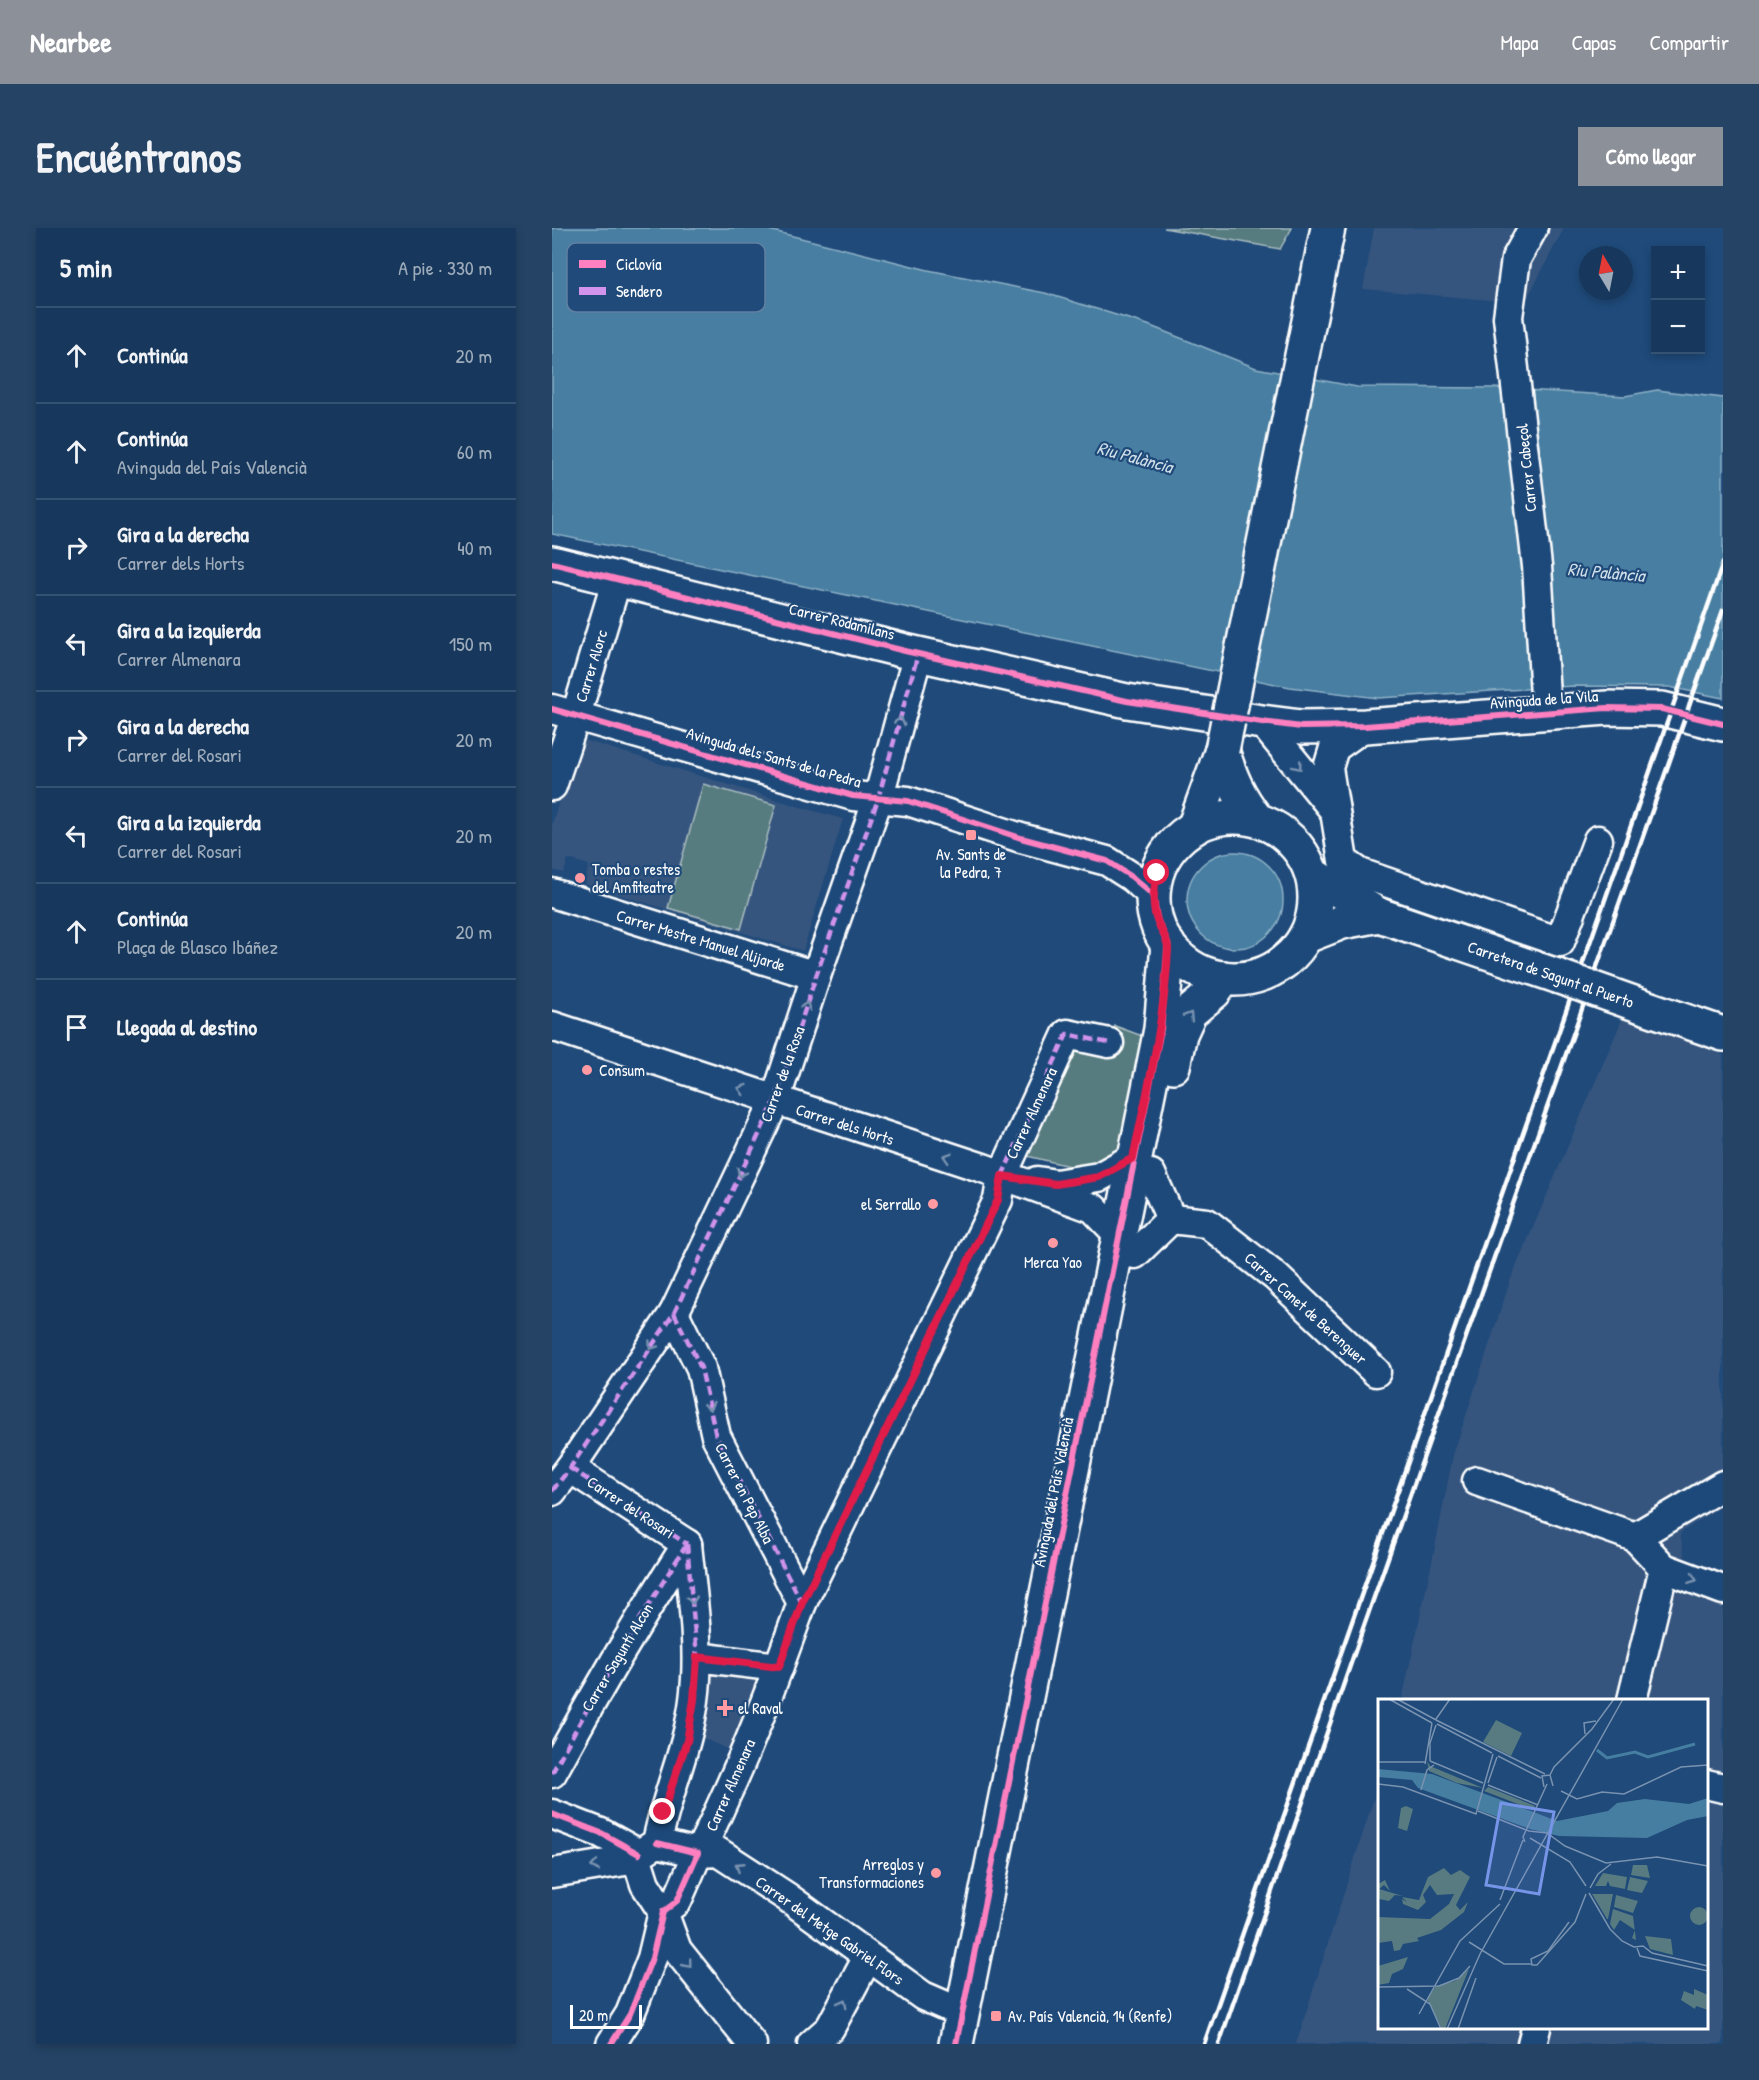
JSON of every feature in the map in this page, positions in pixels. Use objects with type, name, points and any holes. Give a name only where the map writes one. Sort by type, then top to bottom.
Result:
[{"type":"main road","points":[[1194,828],[1222,750],[1326,240]]},
{"type":"main road","name":"Carrer Rodamilans","points":[[552,563],[918,654],[1127,701],[1262,722]]},
{"type":"main road","name":"Avinguda de la Vila","points":[[1262,722],[1301,727],[1365,726],[1608,708],[1662,710],[1723,724]]},
{"type":"main road","points":[[1222,750],[1230,779],[1257,820]]},
{"type":"main road","points":[[1216,819],[1257,820],[1277,829],[1292,840],[1313,875],[1316,906],[1306,936],[1291,958],[1271,970],[1246,977],[1223,978],[1199,973],[1182,962],[1168,944],[1157,920],[1153,895],[1157,873],[1166,855],[1178,840],[1194,828],[1216,819]]},
{"type":"main road","name":"Carretera de Sagunt al Puerto","points":[[1313,875],[1379,915],[1723,1034]]},
{"type":"main road","name":"Carretera de Sagunt al Puerto","points":[[1306,936],[1342,922],[1379,915]]},
{"type":"main road","name":"Avinguda del País Valencià","points":[[974,2044],[1142,1166],[1161,1029],[1168,944]]},
{"type":"main road","name":"Avinguda del País Valencià","points":[[1142,1166],[1180,1034],[1190,1012],[1214,992],[1223,978]]},
{"type":"main road","name":"Avinguda del País Valencià","points":[[959,2029],[1127,1244]]},
{"type":"street","name":"Carrer Cabeçol","points":[[1533,228],[1516,259],[1508,317],[1537,566],[1546,712]]},
{"type":"street","name":"Carrer Alorc","points":[[552,786],[564,712],[617,579]]},
{"type":"street","name":"Carrer de la Rosa","points":[[558,1481],[674,1313],[775,1101],[878,799],[918,654]]},
{"type":"street","name":"Avinguda dels Sants de la Pedra","points":[[564,712],[853,796],[908,801],[1021,838],[1107,861],[1132,877],[1153,895]]},
{"type":"street","points":[[1262,722],[1334,810]]},
{"type":"street","points":[[1365,726],[1334,748],[1328,768],[1343,861],[1360,873],[1560,942],[1598,840]]},
{"type":"street","name":"Carrer Mestre Manuel Alijarde","points":[[552,893],[816,976]]},
{"type":"street","name":"Carrer dels Horts","points":[[552,1026],[1093,1208],[1127,1244]]},
{"type":"street","name":"Carrer Almenara","points":[[663,1912],[677,1901],[698,1853],[712,1830],[741,1763],[802,1603],[998,1200],[1002,1176],[1067,1034],[1109,1043]]},
{"type":"street","points":[[1127,1244],[1171,1219],[1142,1166]]},
{"type":"street","name":"Carrer dels Horts","points":[[1002,1176],[1056,1184],[1099,1177],[1142,1166]]},
{"type":"street","name":"Carrer Canet de Berenguer","points":[[1171,1219],[1207,1223],[1276,1277],[1376,1372]]},
{"type":"street","name":"Carrer en Pep Alba","points":[[674,1313],[701,1368],[716,1436],[802,1603]]},
{"type":"street","name":"Carrer del Rosari","points":[[558,1481],[687,1544],[697,1657],[694,1700],[687,1741],[663,1812],[644,1852]]},
{"type":"street","points":[[1477,1481],[1635,1537],[1664,1568],[1723,1590]]},
{"type":"street","points":[[1635,1537],[1723,1485]]},
{"type":"street","name":"Carrer Saguntí Alcon","points":[[552,1773],[639,1619],[687,1544]]},
{"type":"street","points":[[1632,1699],[1664,1568]]},
{"type":"street","points":[[697,1657],[779,1667]]},
{"type":"street","points":[[1708,1784],[1723,1788]]},
{"type":"street","points":[[552,1814],[644,1852]]},
{"type":"street","points":[[552,1873],[644,1852]]},
{"type":"street","points":[[644,1852],[645,1884],[663,1912],[677,1950],[752,2044]]},
{"type":"street","name":"Carrer del Metge Gabriel Flors","points":[[644,1852],[718,1852],[787,1897],[923,1995],[959,2029]]},
{"type":"street","points":[[611,2044],[630,2014],[652,1958],[663,1912]]},
{"type":"street","points":[[812,2044],[830,2028],[868,1957]]},
{"type":"street","points":[[1532,2044],[1536,2029]]},
{"type":"shaded area","points":[[1374,228],[1564,228],[1525,303],[1363,289]]},
{"type":"shaded area","points":[[578,738],[843,819],[803,951],[584,884],[589,865],[568,859],[564,873],[552,870],[552,824]]},
{"type":"shaded area","points":[[1623,1017],[1723,1055],[1723,1505],[1680,1533],[1685,1558],[1723,1572],[1723,2044],[1296,2044],[1378,1785],[1378,2029],[1708,2029],[1708,1699],[1402,1699],[1453,1455],[1510,1281]]},
{"type":"shaded area","name":"el Raval","points":[[709,1670],[746,1674],[760,1680],[729,1750],[696,1735]]},
{"type":"green space","points":[[1164,228],[1292,228],[1280,249]]},
{"type":"green space","points":[[703,784],[776,805],[741,929],[668,908]]},
{"type":"green space","points":[[1115,1026],[1145,1037],[1126,1145],[1105,1167],[1069,1166],[1023,1155],[1071,1045],[1109,1043]]},
{"type":"water","name":"Riu Palància","points":[[552,228],[761,228],[928,270],[1045,293],[1148,325],[1256,368],[1357,387],[1493,388],[1625,396],[1657,390],[1723,398],[1723,698],[1669,687],[1573,686],[1378,698],[1290,687],[552,534]]},
{"type":"water","points":[[1235,852],[1253,855],[1269,866],[1280,882],[1283,900],[1280,918],[1269,934],[1253,945],[1235,948],[1217,945],[1201,934],[1190,918],[1187,900],[1190,882],[1201,866],[1217,855]]},
{"type":"railway","points":[[1204,2044],[1723,563]]},
{"type":"railway","points":[[1219,2044],[1360,1637],[1723,610]]},
{"type":"marked path","points":[[552,1491],[570,1468],[674,1313],[775,1101],[878,799],[918,654]]},
{"type":"marked path","points":[[1002,1176],[1067,1034],[1109,1043]]},
{"type":"marked path","points":[[674,1313],[701,1368],[716,1436],[802,1603]]},
{"type":"marked path","points":[[570,1468],[687,1544]]},
{"type":"marked path","points":[[687,1544],[697,1657],[694,1700],[687,1741]]},
{"type":"marked path","points":[[552,1773],[617,1657],[687,1544]]},
{"type":"marked path","points":[[697,1657],[779,1667]]},
{"type":"cycle path","points":[[552,563],[905,651],[1127,701],[1262,722],[1301,727],[1365,726],[1607,708],[1662,709],[1723,724]]},
{"type":"cycle path","points":[[552,709],[853,796],[908,801],[1021,838],[1107,861],[1132,877],[1153,895],[1157,920],[1168,944],[1161,1029],[956,2044]]},
{"type":"cycle path","points":[[552,1814],[601,1833],[639,1854]]},
{"type":"cycle path","points":[[657,1843],[698,1853],[677,1901],[663,1912]]},
{"type":"cycle path","points":[[611,2044],[630,2014],[652,1958],[663,1912]]},
{"type":"place","name":"Av. Sants de la Pedra, 7","points":[[971,835]]},
{"type":"place","name":"Tomba o restes del Amfiteatre","points":[[580,878]]},
{"type":"place","name":"Consum","points":[[587,1070]]},
{"type":"place","name":"el Serrallo","points":[[933,1204]]},
{"type":"place","name":"Merca Yao","points":[[1053,1243]]},
{"type":"place","name":"el Raval","points":[[725,1708]]},
{"type":"place","name":"Arreglos y Transformaciones","points":[[936,1873]]},
{"type":"place","name":"Av. País Valencià, 14 (Renfe)","points":[[996,2016]]},
{"type":"route","points":[[663,1812],[687,1741],[694,1700],[697,1657],[779,1667],[802,1603],[998,1200],[1002,1176],[1056,1184],[1099,1177],[1133,1158],[1164,1007],[1168,944],[1157,920],[1153,895],[1157,873]]}]
